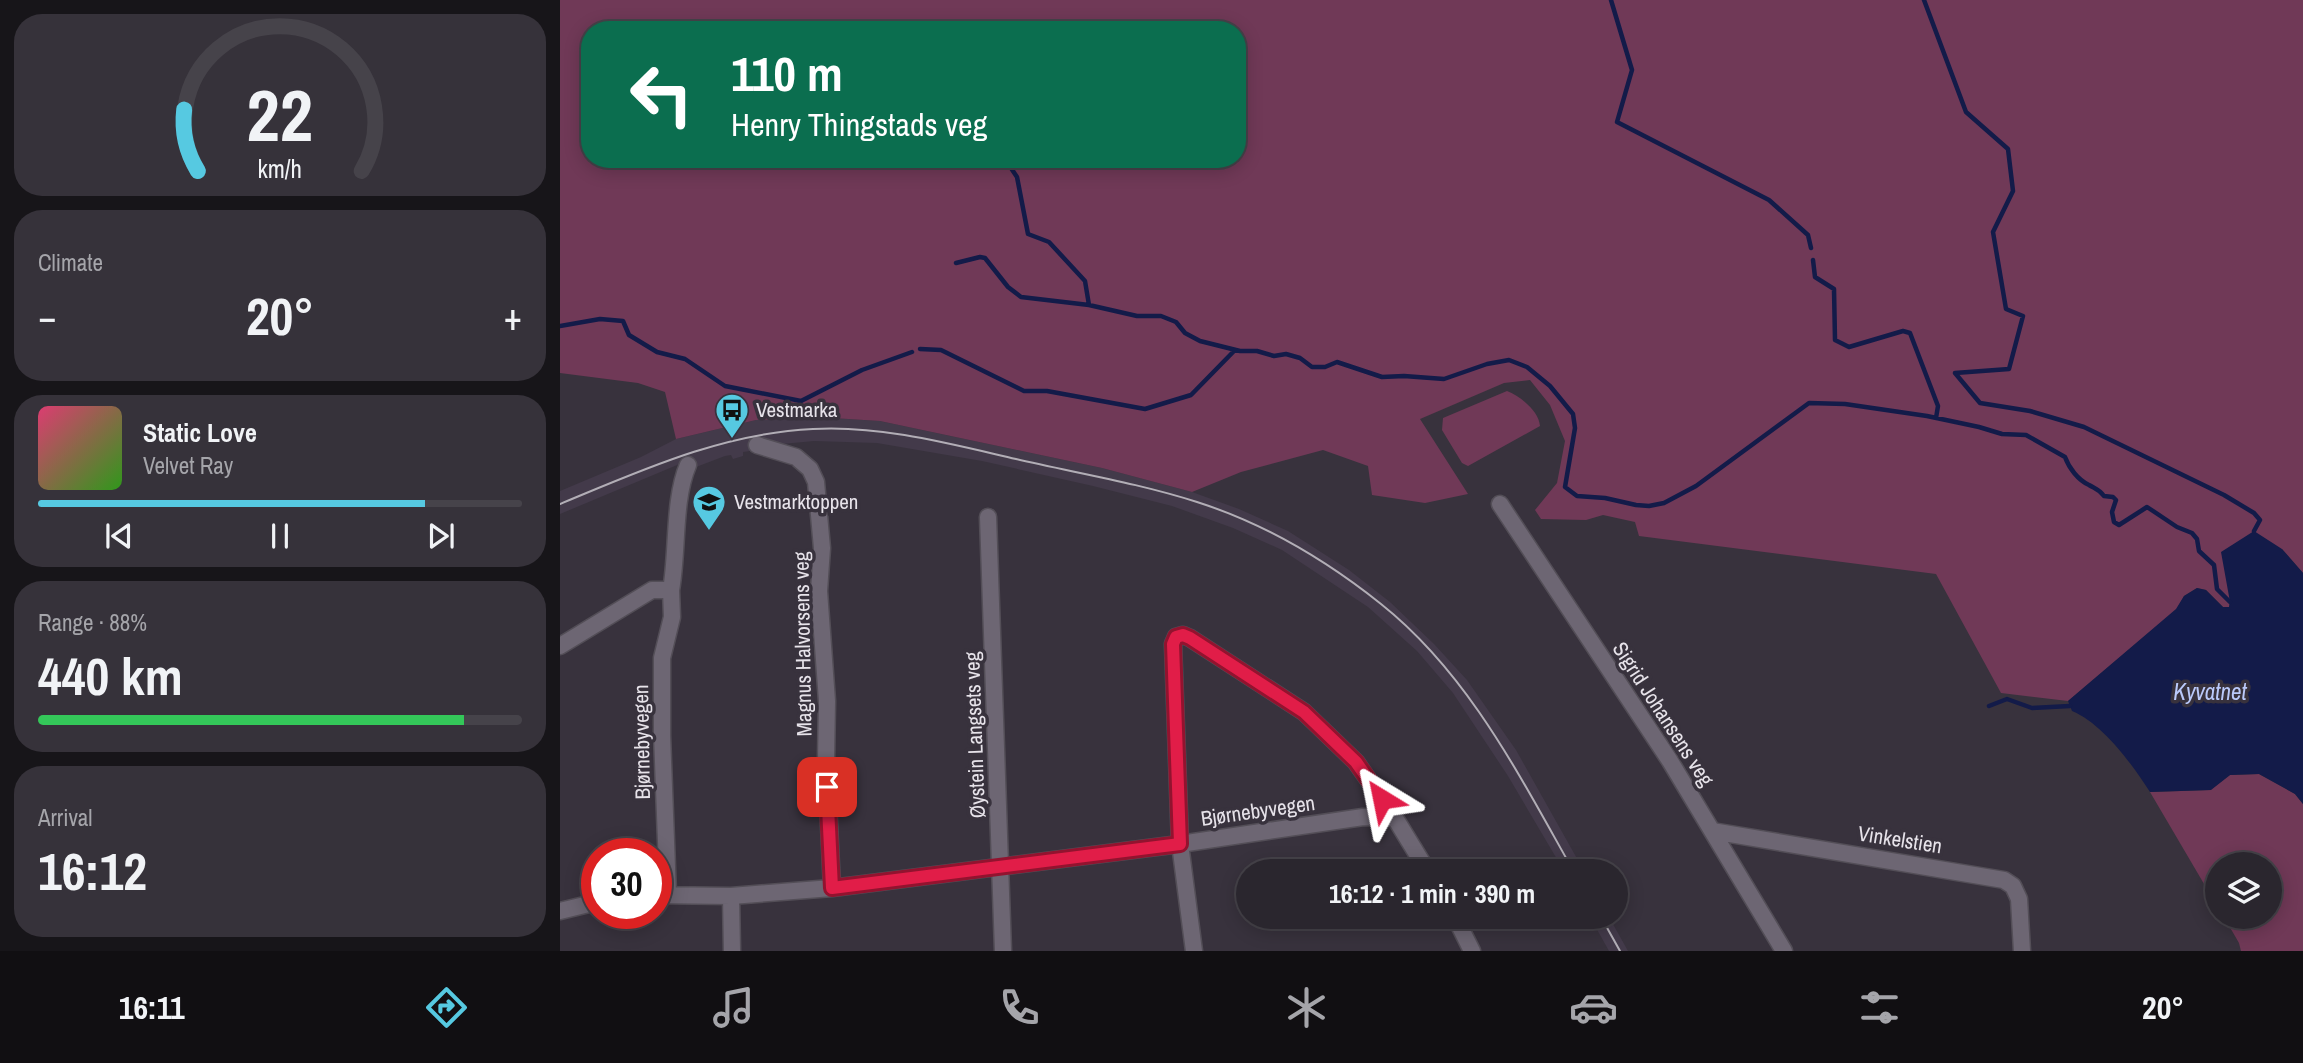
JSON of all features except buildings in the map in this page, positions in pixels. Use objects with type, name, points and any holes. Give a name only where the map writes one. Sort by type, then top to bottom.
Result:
[{"type":"street","name":"Magnus Halvorsens veg","points":[[758,445],[796,457],[810,469],[816,482],[822,548],[819,591],[827,701],[826,760],[832,888]]},
{"type":"street","name":"Bjørnebyvegen","points":[[662,838],[662,658],[672,617],[671,590],[676,561],[679,505],[688,465]]},
{"type":"street","name":"Sigrid Johansens veg","points":[[1500,504],[1670,761],[1784,951]]},
{"type":"street","name":"Øystein Langsets veg","points":[[988,517],[1003,951]]},
{"type":"street","points":[[560,646],[652,590],[671,590]]},
{"type":"street","points":[[1194,951],[1180,844],[1173,644],[1176,637],[1183,635],[1190,638],[1304,712],[1356,762],[1420,859]]},
{"type":"street","name":"Bjørnebyvegen","points":[[672,894],[731,896],[832,888],[1180,844],[1363,817],[1395,818]]},
{"type":"street","name":"Vinkelstien","points":[[1712,831],[2004,880],[2013,886],[2019,899],[2022,951]]},
{"type":"street","points":[[731,896],[732,951]]},
{"type":"street","points":[[560,911],[581,905]]},
{"type":"street","points":[[1461,929],[1472,951]]},
{"type":"shaded area","points":[[560,0],[2303,0],[2303,573],[2282,549],[2230,602],[2229,607],[2223,607],[2206,590],[2197,588],[2184,596],[2177,609],[2068,701],[2001,693],[1936,574],[1639,536],[1635,522],[1603,515],[1586,520],[1541,519],[1535,510],[1557,483],[1565,441],[1550,405],[1530,380],[1504,383],[1420,419],[1468,494],[1425,503],[1372,495],[1368,466],[1323,450],[1241,472],[1192,492],[1102,468],[880,421],[816,417],[756,420],[676,439],[665,392],[638,383],[560,373]]},
{"type":"shaded area","points":[[1507,391],[1528,405],[1539,420],[1540,426],[1468,466],[1462,463],[1442,430],[1443,418]]},
{"type":"shaded area","points":[[816,417],[880,421],[1102,468],[1192,492],[1288,531],[1349,570],[1390,602],[1467,680],[1516,750],[1577,859],[1557,859],[1508,776],[1453,693],[1417,651],[1368,607],[1282,550],[1233,528],[1172,506],[982,461],[877,443],[814,441],[743,452],[743,456],[733,459],[731,455],[725,456],[696,467],[682,463],[560,514],[560,491],[641,457],[676,439],[756,420]]},
{"type":"shaded area","points":[[2259,774],[2295,794],[2303,804],[2303,951],[2241,951],[2231,929],[2282,929],[2282,852],[2205,852],[2205,886],[2150,792],[2210,790],[2230,775]]},
{"type":"shaded area","points":[[1597,929],[1616,929],[1628,951],[1609,951]]},
{"type":"water","name":"Kyvatnet","points":[[2254,531],[2282,549],[2303,573],[2303,804],[2295,794],[2259,774],[2230,775],[2211,790],[2150,792],[2116,746],[2095,725],[2072,711],[2068,701],[2176,609],[2184,596],[2197,588],[2206,590],[2223,607],[2229,607],[2221,552]]},
{"type":"waterway","points":[[1611,0],[1632,70],[1617,122],[1769,200],[1808,235],[1811,248]]},
{"type":"waterway","points":[[1924,0],[1966,112],[2008,149],[2013,191],[1993,232],[2006,309],[2023,316],[2009,369],[1955,373],[1980,403],[2030,411],[2084,427],[2224,495],[2254,513],[2260,520],[2254,531]]},
{"type":"waterway","points":[[1011,168],[1017,177],[1028,234],[1049,242],[1085,281],[1089,305],[1137,316],[1161,316],[1176,322],[1185,333],[1200,341],[1240,351],[1257,351],[1274,356],[1286,354],[1300,358],[1312,367],[1325,367],[1337,362],[1382,377],[1444,379],[1487,364],[1509,360],[1527,367],[1550,386],[1573,414],[1575,428],[1565,487],[1577,496],[1605,498],[1636,505],[1664,503],[1696,486],[1809,403],[1845,404],[1927,416],[2002,434],[2026,435],[2065,457],[2081,480],[2104,496],[2113,497],[2116,500],[2112,512],[2114,522],[2119,525],[2147,507],[2177,527],[2192,533],[2197,539],[2199,551],[2214,565],[2217,589],[2230,602]]},
{"type":"waterway","points":[[956,263],[985,258],[1008,287],[1021,297],[1089,305]]},
{"type":"waterway","points":[[1813,260],[1815,277],[1834,289],[1835,340],[1849,347],[1903,331],[1910,333],[1938,406],[1936,418]]},
{"type":"waterway","points":[[560,326],[600,319],[623,321],[629,335],[657,352],[685,359],[725,386],[801,401],[862,370],[912,352]]},
{"type":"waterway","points":[[920,349],[941,350],[1024,391],[1047,391],[1145,409],[1191,395],[1235,350]]},
{"type":"waterway","points":[[1989,706],[2007,699],[2032,708],[2070,706]]},
{"type":"tram line","points":[[560,504],[684,455],[747,438],[813,429],[864,430],[941,442],[1152,489],[1197,502],[1270,532],[1316,558],[1381,604],[1412,632],[1441,662],[1490,729],[1567,859]]},
{"type":"tram line","points":[[1608,929],[1620,951]]},
{"type":"place","name":"Vestmarka","points":[[732,440]]},
{"type":"place","name":"Vestmarktoppen","points":[[709,532]]},
{"type":"route","points":[[827,787],[832,888],[1180,844],[1173,644],[1176,637],[1183,635],[1304,712],[1356,762],[1382,799]]}]
